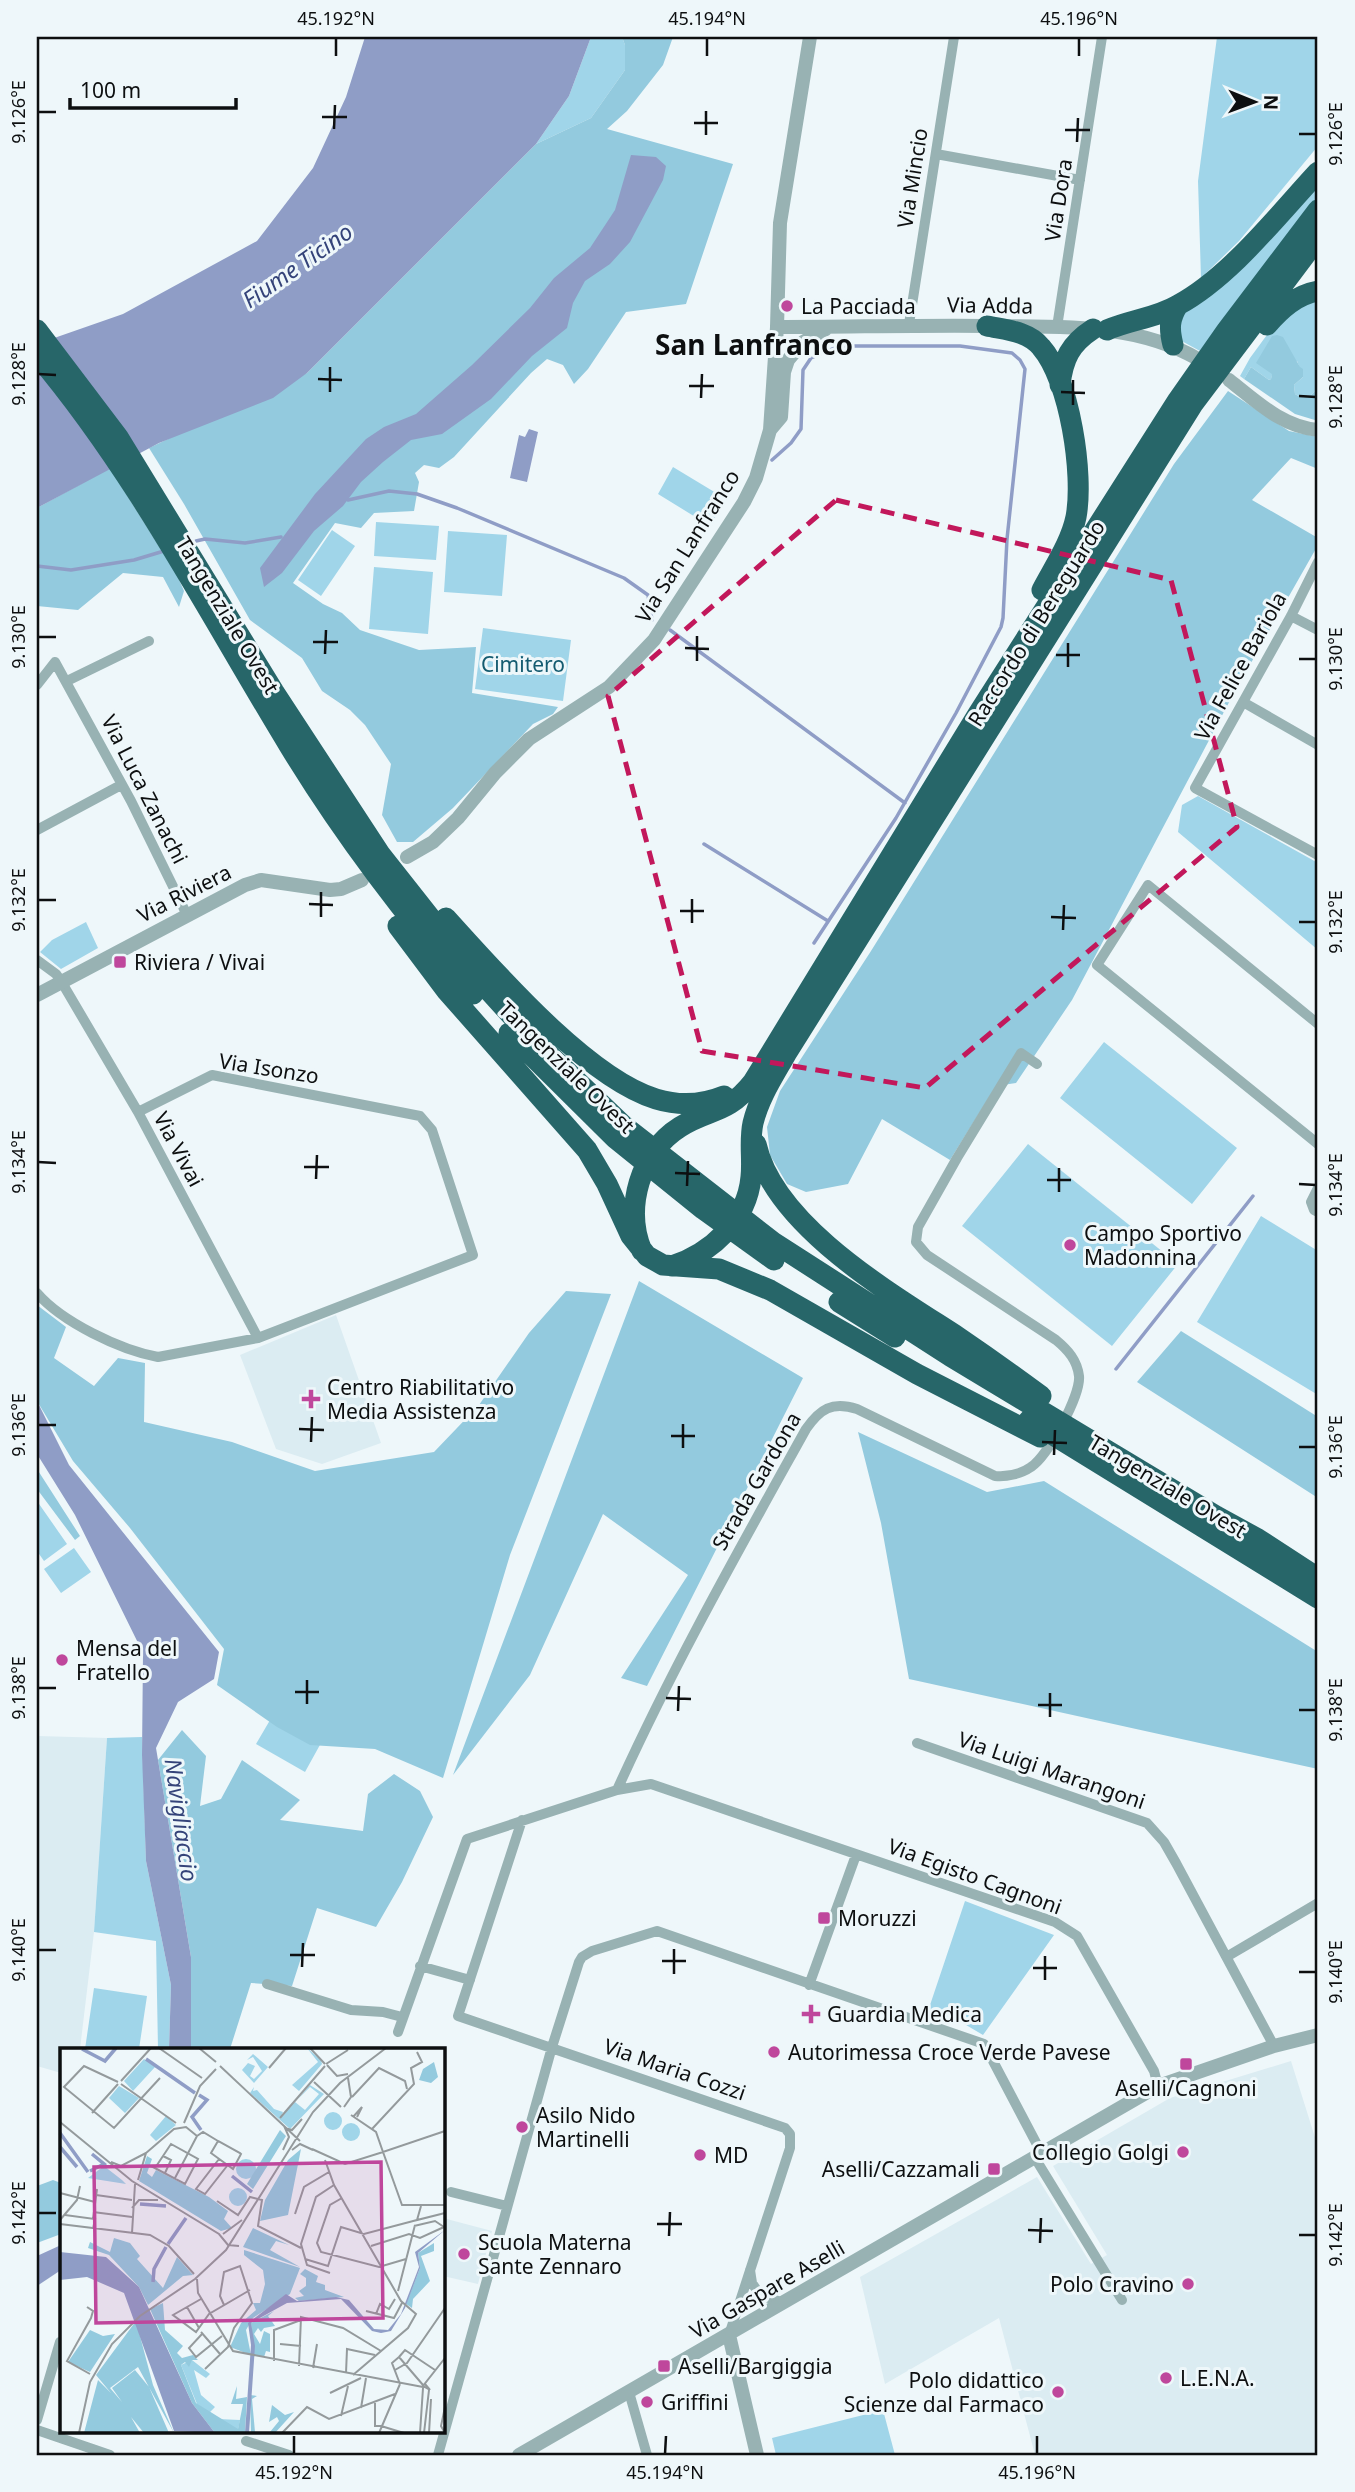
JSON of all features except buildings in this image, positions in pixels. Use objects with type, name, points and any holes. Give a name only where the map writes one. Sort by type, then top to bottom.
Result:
[{"type":"highway","points":[[1060,385],[1062,366],[1068,350],[1080,337],[1178,305],[1228,268],[1318,172]]},
{"type":"highway","name":"Raccordo di Bereguardo","points":[[779,1051],[938,809],[1165,452],[1227,330],[1318,210]]},
{"type":"highway","points":[[1229,368],[1318,238]]},
{"type":"highway","points":[[1190,404],[1229,368],[1283,307],[1306,293],[1318,291]]},
{"type":"highway","points":[[1173,345],[1170,326],[1178,305]]},
{"type":"highway","points":[[978,714],[1062,551],[1076,520],[1079,493],[1077,453],[1052,364],[1040,345],[1021,332],[987,326]]},
{"type":"highway","name":"Tangenziale Ovest","points":[[37,330],[118,437],[172,538],[311,764],[481,982],[620,1132],[703,1209],[1128,1472],[1206,1529],[1318,1598]]},
{"type":"highway","name":"Tangenziale Ovest","points":[[37,355],[100,436],[172,538]]},
{"type":"highway","name":"Raccordo di Bereguardo","points":[[779,1051],[978,714],[1190,404]]},
{"type":"highway","points":[[311,764],[474,949],[550,1025],[621,1082],[667,1102],[689,1104],[711,1101],[726,1096],[739,1087],[779,1051]]},
{"type":"highway","points":[[311,764],[391,918],[446,990],[587,1150],[607,1184],[631,1236],[642,1251],[656,1262],[672,1266],[713,1268],[770,1290],[917,1374],[1128,1472]]},
{"type":"highway","points":[[672,1266],[698,1256],[712,1246],[744,1205],[751,1175],[751,1135],[758,1102],[779,1051]]},
{"type":"highway","points":[[642,1251],[635,1222],[635,1203],[642,1175],[653,1154],[680,1127],[726,1107],[739,1097],[779,1051]]},
{"type":"highway","points":[[755,1116],[757,1148],[770,1178],[803,1220],[840,1257],[878,1286],[1023,1383],[1128,1472]]},
{"type":"highway","name":"Tangenziale Ovest","points":[[1128,1472],[1258,1539],[1318,1578]]},
{"type":"highway","points":[[1206,1529],[1318,1610]]},
{"type":"highway","points":[[1258,1539],[1318,1570]]},
{"type":"street","name":"Via San Lanfranco","points":[[407,857],[433,842],[458,818],[495,773],[529,739],[609,687],[654,640],[744,502],[756,478],[770,430],[780,223],[810,37]]},
{"type":"street","name":"Via Mincio","points":[[909,324],[954,37]]},
{"type":"street","name":"Via Dora","points":[[1057,327],[1102,37]]},
{"type":"street","points":[[936,154],[1080,180]]},
{"type":"street","name":"Via Adda","points":[[777,327],[909,324],[1100,330],[1131,333],[1173,345],[1198,359]]},
{"type":"street","points":[[770,430],[781,417],[788,359],[803,342],[831,327]]},
{"type":"street","points":[[1229,368],[1279,419],[1318,430]]},
{"type":"street","name":"Via Felice Bariola","points":[[1318,562],[1195,788],[1318,855]]},
{"type":"street","points":[[1291,616],[1318,630]]},
{"type":"street","points":[[67,681],[149,641]]},
{"type":"street","name":"Via Luca Zanachi","points":[[37,685],[55,662],[187,915]]},
{"type":"street","points":[[1243,702],[1318,745]]},
{"type":"street","points":[[37,830],[121,785]]},
{"type":"street","name":"Via Riviera","points":[[37,995],[245,885],[261,880],[330,890],[341,889],[362,880]]},
{"type":"street","points":[[1318,1024],[1148,885],[1097,965],[1318,1144]]},
{"type":"street","name":"Via Vivai","points":[[37,960],[61,981],[138,1112],[258,1338]]},
{"type":"street","name":"Strada Gardona","points":[[617,1790],[655,1708],[723,1578],[817,1414],[832,1406],[857,1409],[995,1476],[1025,1470],[1043,1455],[1079,1386],[1079,1373],[1074,1359],[1065,1346],[927,1255],[916,1242],[917,1228],[1021,1053],[1037,1064]]},
{"type":"street","name":"Via Isonzo","points":[[138,1112],[212,1075],[420,1116],[432,1130],[473,1255],[258,1338]]},
{"type":"street","points":[[1318,1188],[1311,1202],[1314,1210],[1318,1212]]},
{"type":"street","points":[[37,1293],[78,1326],[144,1354],[158,1357],[258,1338]]},
{"type":"street","name":"Via Luigi Marangoni","points":[[917,1744],[1147,1823],[1164,1842],[1228,1956],[1274,2046]]},
{"type":"street","name":"Via Egisto Cagnoni","points":[[420,1966],[467,1839],[617,1790],[651,1784],[1055,1923],[1077,1936],[1154,2071],[1158,2086]]},
{"type":"street","points":[[398,2032],[420,1966],[470,1980],[522,1820]]},
{"type":"street","points":[[809,1985],[856,1854]]},
{"type":"street","points":[[1228,1956],[1318,1903]]},
{"type":"street","points":[[438,2455],[552,2047],[579,1962],[592,1951],[657,1931],[984,2045],[1039,2156],[1122,2300]]},
{"type":"street","name":"Via Maria Cozzi","points":[[470,1980],[458,2016],[785,2128],[791,2137],[790,2148],[749,2269]]},
{"type":"street","points":[[267,1984],[351,2010],[383,2012],[402,2017]]},
{"type":"street","name":"Via Gaspare Aselli","points":[[519,2455],[1158,2086],[1274,2046],[1315,2035]]},
{"type":"street","points":[[451,2192],[507,2206]]},
{"type":"street","points":[[749,2269],[752,2283],[760,2295],[784,2303]]},
{"type":"street","points":[[749,2269],[729,2336],[757,2455]]},
{"type":"street","points":[[37,2420],[60,2342]]},
{"type":"street","points":[[629,2392],[647,2455]]},
{"type":"street","points":[[37,2430],[110,2455]]},
{"type":"street","points":[[246,2441],[289,2455]]},
{"type":"highlighted area","points":[[836,500],[1171,580],[1237,827],[925,1088],[702,1051],[608,696]]},
{"type":"shaded area","points":[[622,37],[673,37],[663,65],[627,111],[607,129],[733,164],[686,304],[626,312],[588,369],[574,384],[563,365],[547,359],[454,457],[439,468],[424,465],[415,473],[419,482],[414,511],[374,513],[361,528],[335,523],[293,583],[323,604],[342,613],[360,630],[419,650],[476,647],[472,693],[558,707],[553,714],[533,724],[453,808],[413,842],[397,842],[382,815],[391,764],[365,725],[350,710],[322,691],[302,658],[250,620],[149,448],[307,373],[536,144],[591,118],[625,70],[625,45]]},
{"type":"shaded area","points":[[1272,336],[1283,337],[1303,369],[1303,377],[1294,385],[1295,394],[1300,397],[1311,395],[1318,388],[1318,421],[1295,414],[1244,379],[1251,367],[1271,379],[1272,374],[1256,363]]},
{"type":"shaded area","points":[[1228,391],[1289,431],[1318,437],[1318,469],[1291,458],[1252,500],[1318,538],[1318,545],[1235,691],[1072,1000],[1016,1083],[996,1086],[950,1160],[882,1119],[848,1184],[806,1192],[787,1184],[770,1155],[767,1127],[780,1091],[871,951],[1174,464]]},
{"type":"shaded area","points":[[110,468],[177,575],[184,591],[179,607],[163,577],[123,573],[78,610],[37,606],[37,508]]},
{"type":"shaded area","points":[[639,1281],[803,1378],[647,1686],[621,1678],[688,1575],[603,1514],[530,1675],[453,1775]]},
{"type":"shaded area","points":[[566,1291],[611,1294],[510,1555],[443,1778],[375,1749],[310,1745],[277,1727],[217,1685],[224,1649],[130,1528],[73,1461],[37,1401],[37,1305],[66,1327],[54,1358],[94,1386],[118,1358],[145,1363],[144,1422],[232,1442],[315,1471],[434,1452],[479,1405],[529,1333]]},
{"type":"shaded area","name":"Centro Riabilitativo Media Assistenza","points":[[336,1315],[381,1443],[322,1464],[276,1449],[240,1355]]},
{"type":"shaded area","points":[[1181,1331],[1318,1417],[1318,1498],[1137,1382]]},
{"type":"shaded area","points":[[858,1432],[987,1492],[1044,1481],[1318,1652],[1318,1769],[909,1679],[881,1523]]},
{"type":"shaded area","points":[[37,1469],[80,1536],[75,1540],[37,1489]]},
{"type":"shaded area","points":[[182,1730],[206,1756],[200,1806],[221,1799],[242,1760],[300,1800],[280,1820],[363,1831],[368,1794],[394,1774],[420,1791],[433,1817],[402,1882],[376,1927],[317,1908],[292,1986],[251,1983],[230,2048],[191,2048],[191,1957],[158,1760]]},
{"type":"shaded area","points":[[38,1736],[107,1738],[94,1932],[80,2048],[60,2048],[60,2073],[37,2066]]},
{"type":"shaded area","points":[[1291,2061],[1318,2147],[1318,2455],[1035,2455],[999,2318],[885,2384],[860,2277],[1037,2177],[1091,2264],[1107,2255],[1053,2166],[1170,2098]]},
{"type":"shaded area","points":[[53,2180],[60,2183],[60,2234],[37,2243],[37,2186]]},
{"type":"shaded area","name":"Scuola Materna Sante Zennaro","points":[[444,2218],[492,2231],[478,2284],[444,2276]]},
{"type":"green space","points":[[591,37],[622,37],[625,45],[625,70],[591,118],[536,144],[569,96]]},
{"type":"green space","points":[[1217,37],[1318,37],[1318,146],[1239,241],[1201,278],[1198,181]]},
{"type":"green space","points":[[1318,183],[1318,200],[1200,351],[1178,339],[1180,317]]},
{"type":"green space","points":[[1318,296],[1318,388],[1311,395],[1300,397],[1295,394],[1294,385],[1303,377],[1297,361],[1272,375],[1269,380],[1251,367],[1244,379],[1240,376],[1283,313]]},
{"type":"green space","points":[[673,467],[726,499],[710,526],[658,494]]},
{"type":"green space","points":[[376,522],[439,526],[436,560],[374,556]]},
{"type":"green space","points":[[332,530],[355,546],[321,596],[298,580]]},
{"type":"green space","points":[[448,531],[507,535],[502,596],[444,592]]},
{"type":"green space","points":[[374,567],[433,572],[428,634],[369,629]]},
{"type":"green space","name":"Cimitero","points":[[483,628],[571,640],[563,701],[475,689]]},
{"type":"green space","points":[[1198,796],[1318,863],[1318,950],[1178,832],[1182,805]]},
{"type":"green space","points":[[86,922],[98,948],[61,969],[40,952],[52,940]]},
{"type":"green space","points":[[1104,1042],[1237,1148],[1192,1204],[1060,1098]]},
{"type":"green space","name":"Campo Sportivo Madonnina","points":[[1028,1144],[1178,1264],[1112,1346],[962,1226]]},
{"type":"green space","points":[[1261,1216],[1318,1251],[1318,1395],[1197,1322]]},
{"type":"green space","points":[[37,1501],[67,1544],[44,1561],[37,1551]]},
{"type":"green space","points":[[74,1548],[91,1572],[61,1593],[44,1569]]},
{"type":"green space","points":[[273,1715],[321,1743],[305,1772],[256,1744]]},
{"type":"green space","points":[[142,1737],[146,1861],[171,1985],[169,2048],[158,2048],[156,1941],[94,1932],[107,1738]]},
{"type":"green space","points":[[965,1901],[1054,1935],[983,2035],[961,2022],[928,2011]]},
{"type":"green space","points":[[94,1988],[147,1996],[139,2048],[85,2048]]},
{"type":"green space","points":[[883,2410],[895,2455],[776,2455],[772,2438]]},
{"type":"water","name":"Fiume Ticino","points":[[365,37],[591,37],[569,96],[536,144],[307,373],[273,398],[159,443],[37,508],[37,344],[123,314],[257,241],[313,168],[346,97]]},
{"type":"water","points":[[631,155],[656,157],[666,166],[663,180],[630,242],[610,264],[585,281],[573,303],[567,328],[532,356],[491,399],[442,434],[411,440],[383,462],[361,482],[343,506],[314,531],[282,573],[264,587],[260,568],[315,494],[366,439],[384,427],[416,414],[472,365],[530,308],[554,278],[590,248],[615,210]]},
{"type":"water","points":[[529,429],[538,432],[527,482],[510,478],[519,435],[525,437]]},
{"type":"water","points":[[37,1401],[69,1465],[219,1652],[214,1679],[178,1702],[156,1748],[191,1957],[191,2048],[169,2048],[171,1985],[146,1861],[142,1755],[143,1653],[75,1515],[37,1454]]},
{"type":"water","points":[[60,2245],[60,2271],[37,2286],[37,2256]]},
{"type":"waterway","points":[[772,460],[791,443],[801,429],[803,370],[811,358],[839,346],[960,346],[1012,353],[1025,369],[1007,539],[1001,627],[896,818],[814,943]]},
{"type":"waterway","points":[[348,500],[389,491],[417,494],[457,508],[624,578],[648,595],[652,620]]},
{"type":"waterway","points":[[196,541],[205,539],[245,543],[281,537]]},
{"type":"waterway","points":[[37,566],[71,570],[134,560],[164,551]]},
{"type":"waterway","points":[[670,630],[905,803]]},
{"type":"waterway","points":[[704,844],[828,921]]},
{"type":"waterway","points":[[1116,1369],[1253,1196]]},
{"type":"place","name":"La Pacciada","points":[[787,306]]},
{"type":"place","name":"Riviera / Vivai","points":[[120,962]]},
{"type":"place","name":"Campo Sportivo Madonnina","points":[[1070,1245]]},
{"type":"place","name":"Centro Riabilitativo Media Assistenza","points":[[311,1399]]},
{"type":"place","name":"Mensa del Fratello","points":[[62,1660]]},
{"type":"place","name":"Moruzzi","points":[[824,1918]]},
{"type":"place","name":"Guardia Medica","points":[[811,2014]]},
{"type":"place","name":"Autorimessa Croce Verde Pavese","points":[[774,2052]]},
{"type":"place","name":"Aselli/Cagnoni","points":[[1186,2064]]},
{"type":"place","name":"Asilo Nido Martinelli","points":[[522,2127]]},
{"type":"place","name":"Collegio Golgi","points":[[1183,2152]]},
{"type":"place","name":"MD","points":[[700,2155]]},
{"type":"place","name":"Aselli/Cazzamali","points":[[994,2169]]},
{"type":"place","name":"Scuola Materna Sante Zennaro","points":[[464,2254]]},
{"type":"place","name":"Polo Cravino","points":[[1188,2284]]},
{"type":"place","name":"Aselli/Bargiggia","points":[[664,2366]]},
{"type":"place","name":"L.E.N.A.","points":[[1166,2378]]},
{"type":"place","name":"Polo didattico Scienze dal Farmaco","points":[[1058,2392]]},
{"type":"place","name":"Griffini","points":[[647,2402]]},
{"type":"district","name":"San Lanfranco","points":[[754,344]]},
{"type":"water label","name":"Navigliaccio","points":[[182,1820]]}]
